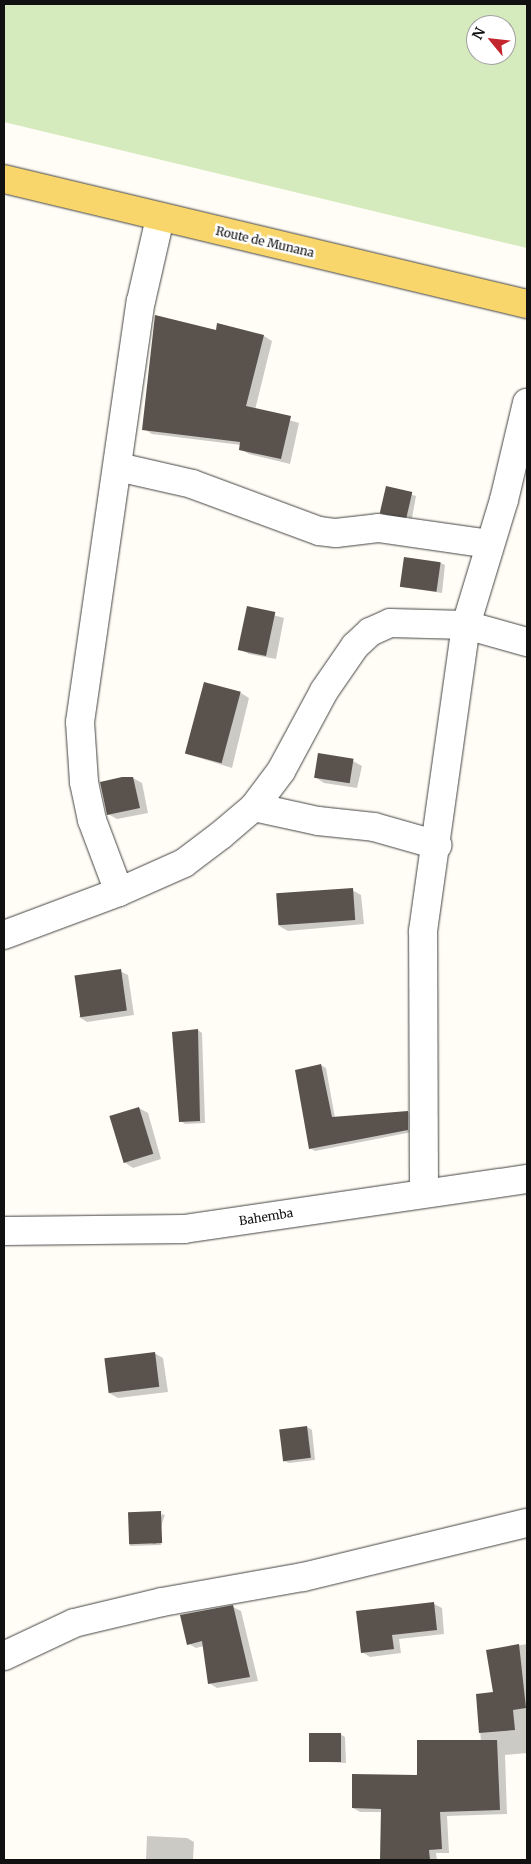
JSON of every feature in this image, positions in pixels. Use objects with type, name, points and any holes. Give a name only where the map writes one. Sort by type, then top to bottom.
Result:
[{"type":"main road","name":"Route de Munana","points":[[4,179],[160,218],[527,304]]},
{"type":"street","points":[[119,892],[92,820],[84,782],[80,722],[141,301],[160,218]]},
{"type":"street","points":[[424,1193],[423,931],[466,624],[504,500],[527,403]]},
{"type":"street","points":[[118,467],[192,484],[320,531],[336,533],[378,528],[489,544]]},
{"type":"street","points":[[4,935],[119,892],[184,863],[254,807],[281,770],[324,690],[355,646],[370,632],[390,623],[466,624],[527,642]]},
{"type":"street","points":[[254,807],[318,821],[374,827],[436,845]]},
{"type":"street","name":"Bahemba","points":[[4,1231],[184,1229],[527,1179]]},
{"type":"street","points":[[4,1656],[74,1623],[162,1602],[303,1578],[527,1523]]},
{"type":"green space","points":[[4,4],[527,4],[527,248],[4,122]]},
{"type":"building","points":[[155,315],[216,330],[217,323],[264,335],[246,406],[291,416],[281,459],[239,450],[240,442],[142,430]]},
{"type":"building","points":[[386,486],[412,492],[406,519],[380,513]]},
{"type":"building","points":[[404,557],[441,562],[436,592],[400,587]]},
{"type":"building","points":[[247,606],[275,612],[266,656],[238,650]]},
{"type":"building","points":[[204,682],[241,692],[222,763],[185,753]]},
{"type":"building","points":[[318,753],[354,759],[350,783],[314,778]]},
{"type":"building","points":[[122,777],[133,777],[140,808],[107,815],[100,782]]},
{"type":"building","points":[[353,888],[355,920],[278,925],[276,893]]},
{"type":"building","points":[[121,969],[127,1011],[80,1017],[74,976]]},
{"type":"building","points":[[198,1029],[200,1121],[179,1122],[172,1032]]},
{"type":"building","points":[[321,1064],[332,1117],[408,1111],[408,1130],[309,1149],[295,1070]]},
{"type":"building","points":[[139,1107],[153,1154],[124,1163],[109,1116]]},
{"type":"building","points":[[155,1352],[159,1387],[109,1393],[104,1358]]},
{"type":"building","points":[[307,1426],[311,1458],[283,1461],[279,1429]]},
{"type":"building","points":[[161,1511],[162,1543],[129,1544],[128,1512]]},
{"type":"building","points":[[434,1602],[437,1630],[392,1635],[394,1649],[361,1653],[356,1611]]},
{"type":"building","points":[[233,1605],[250,1677],[208,1684],[202,1641],[187,1645],[180,1615]]},
{"type":"building","points":[[519,1644],[526,1708],[513,1710],[515,1730],[479,1733],[476,1694],[493,1692],[486,1650]]},
{"type":"building","points":[[309,1733],[341,1733],[341,1762],[309,1762]]},
{"type":"building","points":[[417,1740],[497,1740],[500,1810],[440,1812],[442,1849],[429,1850],[430,1860],[380,1860],[381,1809],[352,1808],[352,1774],[417,1775]]}]
